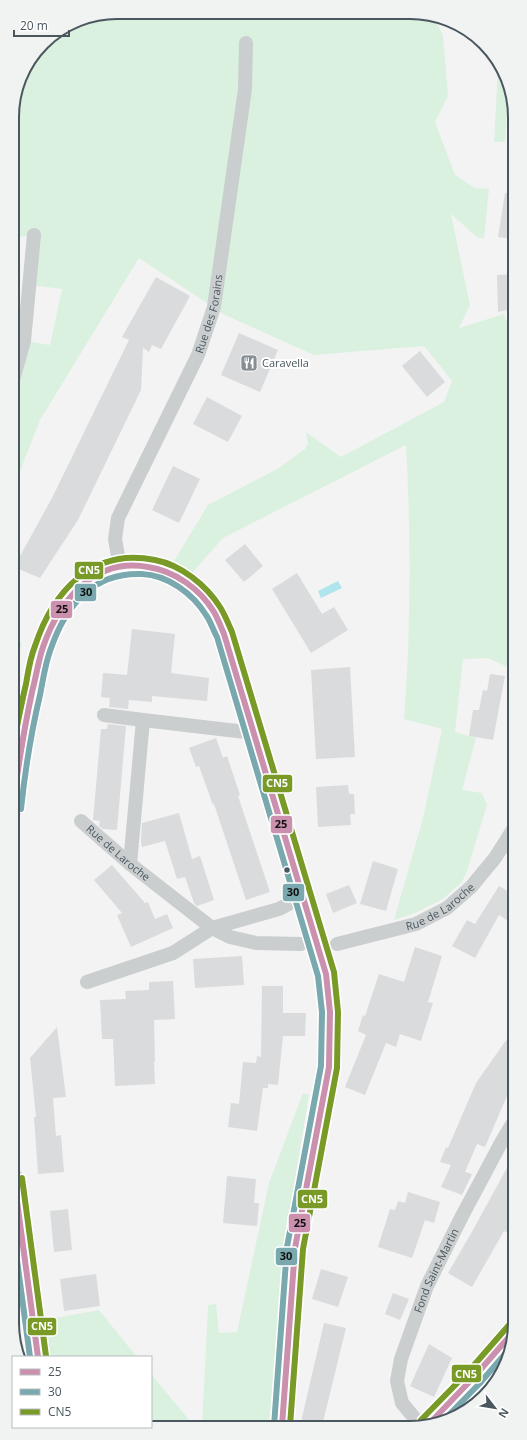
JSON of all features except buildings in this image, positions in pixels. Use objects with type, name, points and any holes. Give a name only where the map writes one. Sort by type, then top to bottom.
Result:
[{"type":"main road","points":[[19,739],[42,649],[55,619],[73,592],[90,578],[110,568],[132,565],[155,567],[176,575],[196,591],[212,610],[224,634],[304,896],[326,974],[330,1012],[329,1067],[295,1248],[282,1421]]},
{"type":"main road","points":[[19,1216],[38,1356]]},
{"type":"main road","points":[[434,1418],[474,1377],[506,1340]]},
{"type":"street","name":"Rue des Forains","points":[[120,567],[116,539],[118,518],[198,355],[214,307],[246,90],[246,43]]},
{"type":"street","points":[[19,359],[24,341],[34,236]]},
{"type":"street","points":[[104,715],[254,733]]},
{"type":"street","points":[[130,864],[144,720]]},
{"type":"street","name":"Rue de Laroche","points":[[81,822],[130,864],[212,928],[230,937],[256,943],[286,945],[301,944]]},
{"type":"street","name":"Rue de Laroche","points":[[337,944],[416,924],[447,908],[471,887],[495,858],[508,837]]},
{"type":"street","points":[[87,982],[173,953],[212,928],[279,909],[304,896]]},
{"type":"street","name":"Fond Saint-Martin","points":[[417,1421],[402,1404],[397,1381],[401,1359],[427,1286],[462,1216],[508,1131]]},
{"type":"green space","points":[[117,19],[410,19],[437,23],[443,35],[448,96],[435,122],[455,175],[475,188],[489,189],[484,238],[478,238],[451,214],[470,305],[459,328],[504,314],[505,319],[508,320],[508,667],[488,658],[463,659],[455,732],[476,738],[462,790],[482,793],[487,805],[467,871],[462,882],[443,899],[415,913],[394,920],[423,818],[442,729],[404,719],[410,582],[406,445],[223,538],[193,572],[174,561],[208,505],[277,469],[305,449],[308,444],[306,432],[341,457],[444,402],[452,381],[424,346],[314,355],[225,315],[139,258],[40,420],[19,474],[19,359],[24,341],[50,345],[62,289],[30,285],[34,236],[19,237],[19,110],[22,91],[26,79],[35,62],[43,52],[62,35],[79,26],[98,21]]},
{"type":"green space","points":[[498,73],[503,85],[508,108],[505,142],[494,142]]},
{"type":"green space","points":[[19,643],[22,643],[19,656]]},
{"type":"green space","points":[[303,1093],[309,1095],[284,1246],[269,1421],[202,1421],[208,1305],[216,1304],[219,1333],[237,1332],[269,1183]]},
{"type":"green space","points":[[99,1310],[136,1356],[38,1356],[33,1322]]},
{"type":"green space","points":[[152,1375],[190,1421],[152,1421]]},
{"type":"water","points":[[338,581],[342,588],[321,598],[318,591]]},
{"type":"transit line","name":"CN5","points":[[19,718],[29,665],[43,626],[65,591],[78,578],[95,567],[113,560],[133,558],[155,560],[174,566],[192,577],[208,591],[225,616],[232,632],[334,972],[338,1012],[337,1068],[303,1249],[290,1421]]},
{"type":"transit line","name":"25","points":[[19,763],[32,692],[43,647],[59,614],[69,599],[81,586],[95,576],[111,569],[129,566],[148,567],[168,572],[186,582],[202,596],[214,612],[224,634],[326,974],[330,1012],[329,1067],[295,1248],[282,1421]]},
{"type":"transit line","name":"30","points":[[21,809],[26,766],[47,662],[56,635],[73,606],[83,595],[95,586],[109,579],[124,575],[152,575],[179,587],[201,607],[217,637],[318,976],[322,1012],[321,1066],[287,1247],[274,1421]]},
{"type":"transit line","name":"CN5","points":[[22,1178],[46,1356]]},
{"type":"transit line","name":"25","points":[[19,1216],[38,1356]]},
{"type":"transit line","name":"30","points":[[19,1275],[30,1356]]},
{"type":"transit line","name":"CN5","points":[[421,1420],[468,1372],[508,1326]]},
{"type":"transit line","name":"25","points":[[434,1418],[474,1377],[506,1340]]},
{"type":"transit line","name":"30","points":[[452,1412],[502,1357]]},
{"type":"place","name":"Caravella","points":[[249,363]]}]
